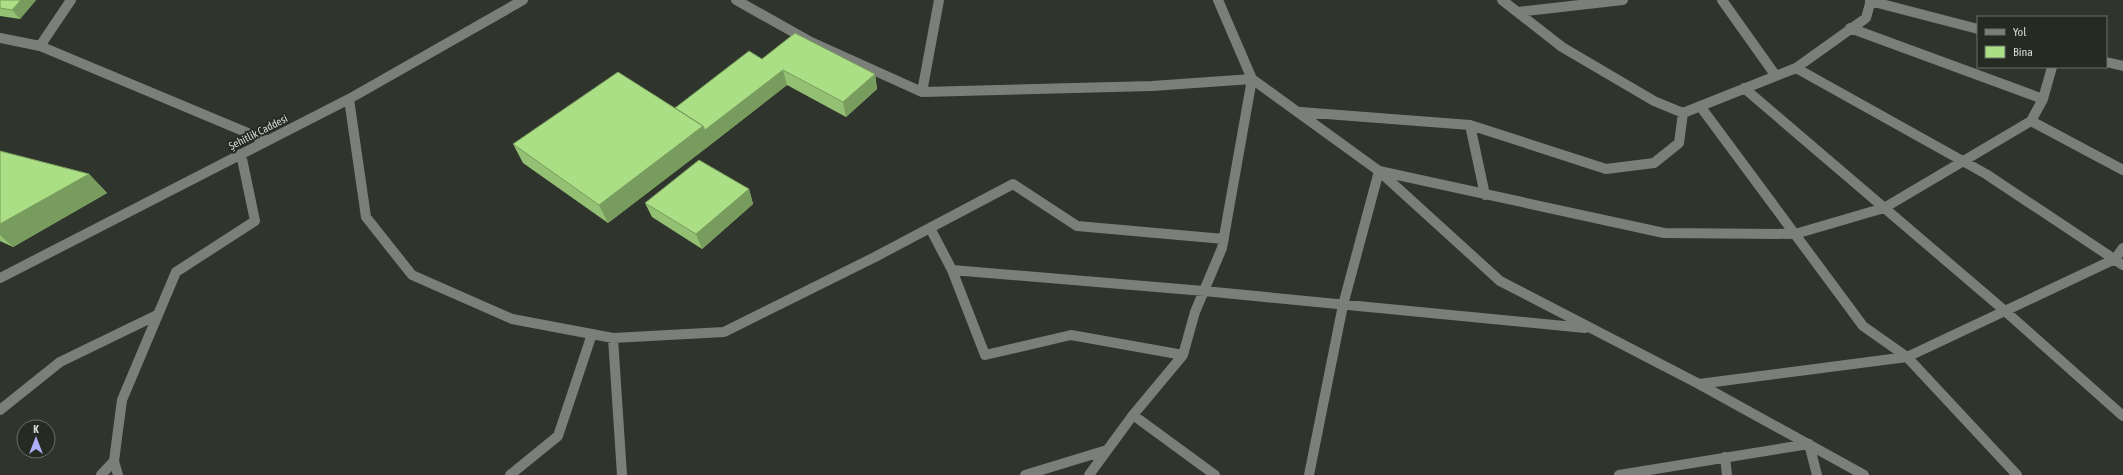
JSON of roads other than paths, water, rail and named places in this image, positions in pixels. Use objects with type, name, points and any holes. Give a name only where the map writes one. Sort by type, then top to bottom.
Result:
[{"type":"street","points":[[40,46],[71,0]]},
{"type":"street","name":"Şehitlik Caddesi","points":[[0,278],[349,99],[524,0]]},
{"type":"street","points":[[736,0],[811,42],[922,92],[1152,86],[1252,79]]},
{"type":"street","points":[[922,92],[939,0]]},
{"type":"street","points":[[1218,0],[1252,79],[1300,112],[1380,171],[1500,282],[1699,384],[1864,475]]},
{"type":"street","points":[[1502,0],[1562,47],[1654,101],[1683,113],[1796,68],[1866,18],[1870,1],[1977,29]]},
{"type":"street","points":[[1518,12],[1623,0]]},
{"type":"street","points":[[1722,0],[1776,76]]},
{"type":"street","points":[[1850,28],[2043,99]]},
{"type":"street","points":[[0,38],[40,46],[267,141]]},
{"type":"street","points":[[2107,62],[2123,66]]},
{"type":"street","points":[[1796,68],[1986,174],[2119,262]]},
{"type":"street","points":[[1380,171],[1664,233],[1795,234],[1884,208],[2031,121],[2043,99],[2052,68]]},
{"type":"street","points":[[1089,475],[1133,415],[1183,355],[1195,312],[1222,248],[1252,79]]},
{"type":"street","points":[[1744,88],[2005,311],[2123,416]]},
{"type":"street","points":[[349,99],[366,217],[412,275],[512,319],[613,338],[724,332],[930,228],[1013,184],[1077,226],[1224,239]]},
{"type":"street","points":[[1700,106],[1864,326],[1907,357],[2017,475]]},
{"type":"street","points":[[1300,112],[1470,125],[1606,169],[1654,163],[1679,143],[1683,113]]},
{"type":"street","points":[[2031,121],[2123,170]]},
{"type":"street","points":[[1470,125],[1485,195]]},
{"type":"street","points":[[118,475],[114,461],[122,400],[176,272],[254,221],[241,154]]},
{"type":"street","points":[[1309,475],[1343,305],[1380,171]]},
{"type":"street","points":[[930,228],[952,270],[985,355],[1071,336],[1183,355]]},
{"type":"street","points":[[2119,262],[2123,248]]},
{"type":"street","points":[[1699,384],[1907,357],[2005,311],[2119,262]]},
{"type":"street","points":[[952,270],[1204,291],[1591,328]]},
{"type":"street","points":[[0,410],[60,362],[157,315]]},
{"type":"street","points":[[510,475],[558,436],[592,334]]},
{"type":"street","points":[[613,338],[622,475]]},
{"type":"street","points":[[1133,415],[1215,475]]},
{"type":"street","points":[[1619,475],[1809,444]]},
{"type":"street","points":[[1809,444],[1817,475]]},
{"type":"street","points":[[1025,475],[1107,450]]},
{"type":"street","points":[[1724,457],[1727,475]]},
{"type":"street","points":[[101,475],[114,461]]}]
